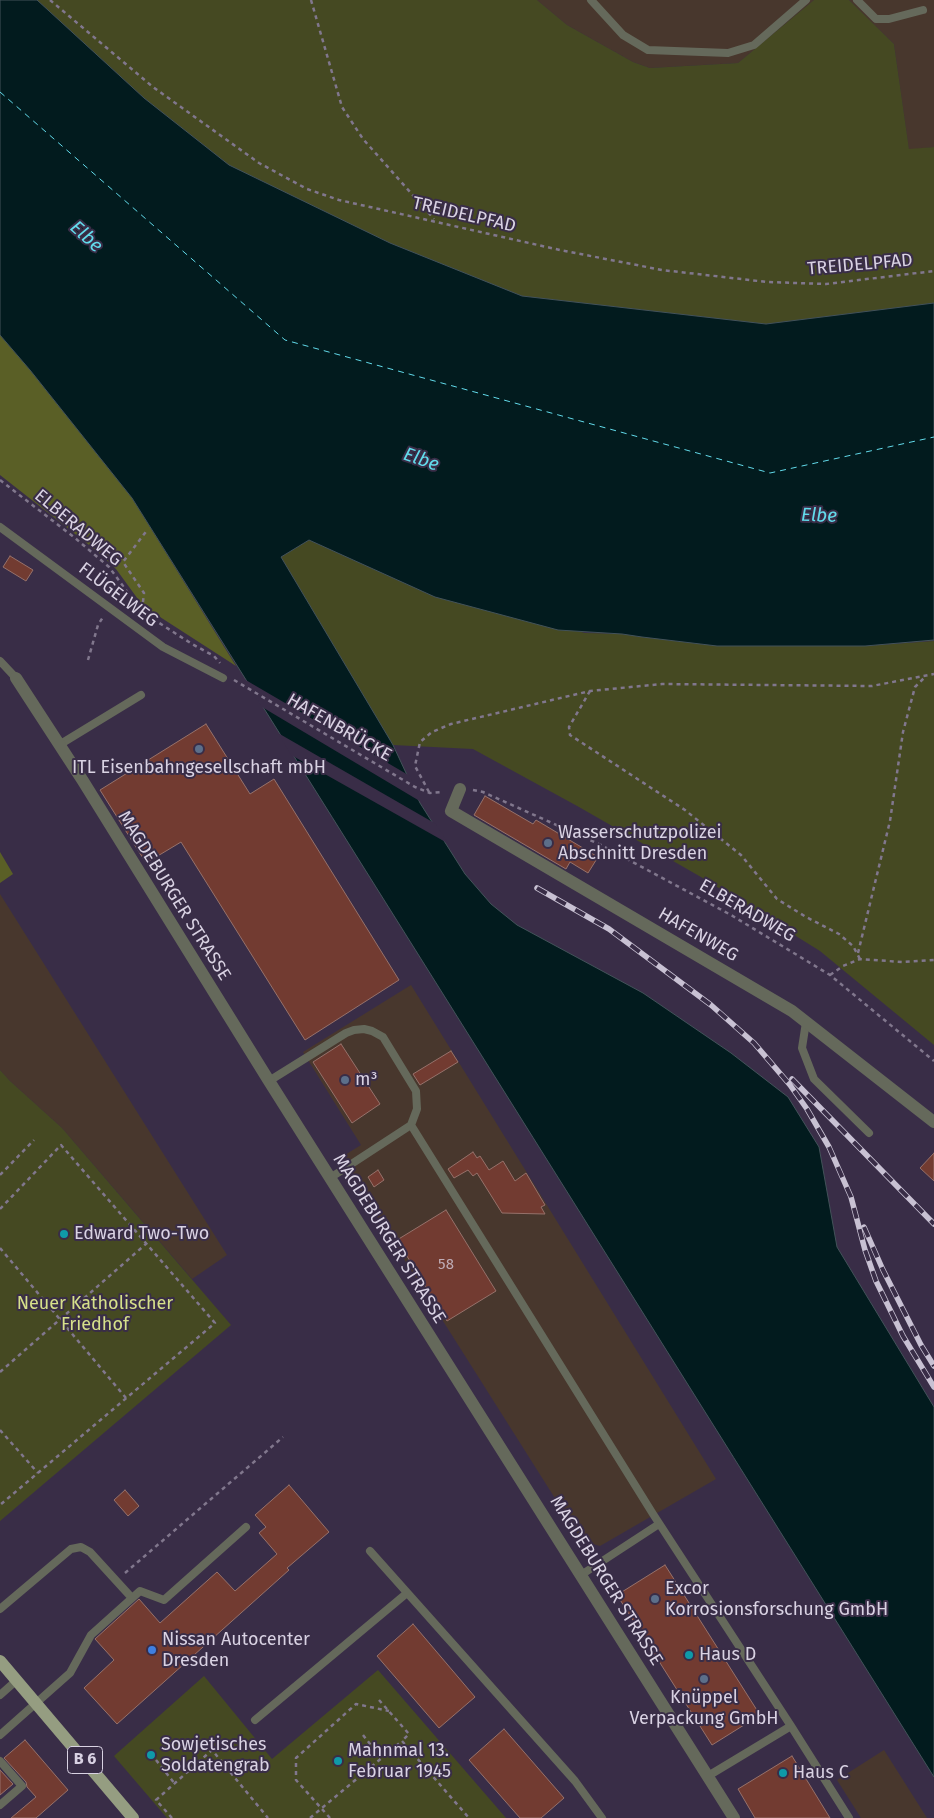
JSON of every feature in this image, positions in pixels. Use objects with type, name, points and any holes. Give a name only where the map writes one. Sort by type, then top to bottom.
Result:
[{"type":"main road","name":"B 6","points":[[0,1661],[133,1818]]},
{"type":"street","name":"MAGDEBURGER STRASSE","points":[[16,678],[734,1818]]},
{"type":"street","name":"HAFENWEG","points":[[460,789],[451,811],[792,1011],[934,1122]]},
{"type":"lane","points":[[591,0],[623,34],[648,50],[728,53],[754,44],[806,0]]},
{"type":"lane","points":[[857,0],[876,19],[889,19],[923,10]]},
{"type":"lane","name":"FLÜGELWEG","points":[[0,527],[163,647],[226,676]]},
{"type":"lane","points":[[0,661],[16,678]]},
{"type":"lane","points":[[59,745],[141,695]]},
{"type":"lane","points":[[806,1022],[802,1048],[814,1079],[869,1133]]},
{"type":"lane","points":[[269,1081],[346,1033],[364,1029],[383,1037],[416,1091],[417,1109],[411,1125],[330,1178]]},
{"type":"lane","points":[[411,1125],[660,1524],[849,1818]]},
{"type":"lane","points":[[581,1574],[660,1524]]},
{"type":"lane","points":[[0,1735],[70,1673],[91,1635],[140,1591],[164,1600],[246,1527]]},
{"type":"lane","points":[[0,1609],[70,1550],[81,1548],[90,1552],[132,1598]]},
{"type":"lane","points":[[370,1550],[575,1781],[602,1818]]},
{"type":"lane","points":[[255,1720],[407,1593]]},
{"type":"lane","points":[[0,1695],[17,1680]]},
{"type":"lane","points":[[708,1776],[791,1726]]},
{"type":"lane","points":[[0,1761],[22,1786],[0,1804]]},
{"type":"path","name":"TREIDELPFAD","points":[[50,0],[154,87],[259,163],[306,189],[339,200],[435,220],[560,250],[662,270],[767,282],[826,284],[934,270]]},
{"type":"path","points":[[311,0],[342,107],[363,139],[435,220]]},
{"type":"path","name":"ELBERADWEG","points":[[0,480],[109,567],[142,612],[214,656],[224,668]]},
{"type":"path","points":[[142,612],[144,593],[123,562],[148,529]]},
{"type":"path","points":[[88,660],[98,625],[109,608]]},
{"type":"path","points":[[430,794],[414,766],[420,742],[432,732],[451,724],[590,691],[662,684],[872,686],[934,674]]},
{"type":"path","name":"HAFENBRÜCKE","points":[[226,676],[430,794]]},
{"type":"path","points":[[858,954],[890,821],[903,732],[915,686],[926,676]]},
{"type":"path","points":[[590,691],[569,727],[570,735],[593,748],[685,810],[741,855],[777,899],[839,934],[853,946],[860,959]]},
{"type":"path","name":"ELBERADWEG","points":[[430,794],[460,789],[483,792],[601,845],[731,915],[830,976],[934,1061]]},
{"type":"path","points":[[830,976],[843,966],[860,959],[902,962],[934,960]]},
{"type":"path","points":[[0,1175],[34,1140]]},
{"type":"path","points":[[0,1209],[61,1145],[215,1323],[0,1504]]},
{"type":"path","points":[[0,1372],[147,1243]]},
{"type":"path","points":[[0,1248],[126,1398]]},
{"type":"path","points":[[0,1430],[38,1473]]},
{"type":"path","points":[[116,1580],[283,1437]]},
{"type":"path","points":[[310,1818],[409,1734],[379,1700]]},
{"type":"path","points":[[330,1818],[296,1780],[296,1758],[356,1704],[389,1711]]},
{"type":"path","points":[[362,1735],[382,1758]]},
{"type":"path","points":[[402,1740],[470,1818]]},
{"type":"path","points":[[172,1818],[156,1800],[212,1750],[268,1818]]},
{"type":"path","points":[[156,1760],[175,1784]]},
{"type":"shaded area","points":[[537,0],[814,0],[738,63],[650,68],[633,62],[567,25]]},
{"type":"shaded area","points":[[849,0],[934,0],[934,147],[909,150],[894,44]]},
{"type":"shaded area","points":[[0,894],[227,1255],[192,1279],[62,1128],[0,1070]]},
{"type":"shaded area","points":[[411,985],[716,1479],[600,1546],[582,1541],[340,1158],[361,1145],[303,1052]]},
{"type":"shaded area","points":[[884,1750],[927,1818],[861,1818],[837,1780]]},
{"type":"green space","points":[[37,0],[537,0],[567,25],[633,62],[650,68],[738,63],[814,0],[849,0],[894,44],[909,149],[934,147],[934,303],[766,324],[522,296],[390,243],[229,165],[144,98]]},
{"type":"green space","points":[[0,335],[132,498],[236,666],[143,606],[116,569],[98,552],[0,475]]},
{"type":"green space","points":[[309,540],[435,597],[585,633],[622,634],[717,646],[865,646],[934,641],[934,1045],[820,951],[701,877],[579,807],[473,749],[393,745],[281,557]]},
{"type":"green space","points":[[0,852],[13,874],[0,883]]},
{"type":"green space","name":"Neuer Katholischer Friedhof","points":[[0,1070],[62,1128],[231,1325],[0,1521]]},
{"type":"green space","points":[[378,1670],[506,1818],[167,1818],[114,1756],[204,1676],[272,1759]]},
{"type":"water","name":"Elbe","points":[[0,0],[37,0],[144,98],[229,165],[390,243],[522,296],[766,324],[934,303],[934,640],[865,646],[717,646],[622,634],[558,630],[435,597],[309,540],[281,557],[393,745],[420,803],[465,874],[491,904],[517,925],[643,993],[731,1053],[788,1097],[819,1147],[837,1247],[934,1407],[934,1777],[132,498],[0,335]]},
{"type":"pier","points":[[244,679],[410,776],[423,803],[262,707]]},
{"type":"pier","points":[[278,733],[436,824],[449,844],[291,755]]},
{"type":"building","points":[[10,556],[33,570],[26,581],[3,567]]},
{"type":"building","points":[[206,724],[250,794],[274,779],[399,980],[305,1040],[181,842],[146,863],[100,790]]},
{"type":"building","points":[[485,796],[533,824],[536,820],[598,857],[588,873],[570,862],[566,869],[474,815]]},
{"type":"building","points":[[341,1044],[380,1104],[352,1123],[313,1062]]},
{"type":"building","points":[[451,1051],[458,1062],[420,1085],[413,1074]]},
{"type":"building","points":[[473,1152],[477,1158],[480,1156],[489,1170],[503,1161],[515,1181],[526,1173],[545,1205],[541,1207],[545,1214],[502,1213],[477,1173],[473,1176],[468,1170],[454,1178],[448,1169]]},
{"type":"building","points":[[934,1153],[934,1181],[920,1168]]},
{"type":"building","points":[[378,1170],[384,1180],[374,1187],[368,1177]]},
{"type":"building","points":[[446,1210],[496,1291],[447,1321],[397,1240]]},
{"type":"building","name":"Nissan Autocenter Dresden","points":[[289,1485],[329,1532],[287,1568],[289,1570],[117,1724],[84,1688],[114,1660],[95,1639],[139,1599],[160,1623],[217,1572],[235,1591],[277,1554],[259,1533],[266,1527],[255,1515]]},
{"type":"building","points":[[125,1490],[139,1506],[128,1516],[114,1500]]},
{"type":"building","name":"Haus D","points":[[665,1565],[760,1715],[712,1745],[617,1595]]},
{"type":"building","points":[[413,1624],[475,1697],[439,1728],[377,1656]]},
{"type":"building","points":[[504,1729],[564,1798],[541,1818],[520,1818],[469,1760]]},
{"type":"building","points":[[25,1740],[68,1790],[36,1818],[11,1818],[36,1797],[27,1787],[26,1782],[4,1758]]},
{"type":"building","name":"Haus C","points":[[792,1756],[830,1818],[755,1818],[738,1789]]},
{"type":"building","points":[[0,1770],[13,1784],[0,1795]]},
{"type":"ferry route","points":[[0,92],[285,340],[770,473],[934,437]]},
{"type":"railway","points":[[537,888],[609,929],[711,1005],[754,1043],[790,1085],[807,1109],[829,1147],[851,1197],[865,1250],[876,1281],[903,1336],[934,1387]]},
{"type":"railway","points":[[792,1079],[934,1224]]},
{"type":"railway","points":[[864,1227],[883,1270],[921,1345],[934,1366]]},
{"type":"place","name":"ITL Eisenbahngesellschaft mbH","points":[[199,749]]},
{"type":"place","name":"Wasserschutzpolizei Abschnitt Dresden","points":[[548,843]]},
{"type":"place","name":"m³","points":[[345,1080]]},
{"type":"place","name":"Edward Two-Two","points":[[64,1234]]},
{"type":"place","name":"Excor Korrosionsforschung GmbH","points":[[655,1599]]},
{"type":"place","name":"Nissan Autocenter Dresden","points":[[152,1650]]},
{"type":"place","name":"Haus D","points":[[689,1655]]},
{"type":"place","name":"Knüppel Verpackung GmbH","points":[[704,1679]]},
{"type":"place","name":"Sowjetisches Soldatengrab","points":[[151,1755]]},
{"type":"place","name":"Mahnmal 13. Februar 1945","points":[[338,1761]]},
{"type":"place","name":"Haus C","points":[[783,1773]]}]
